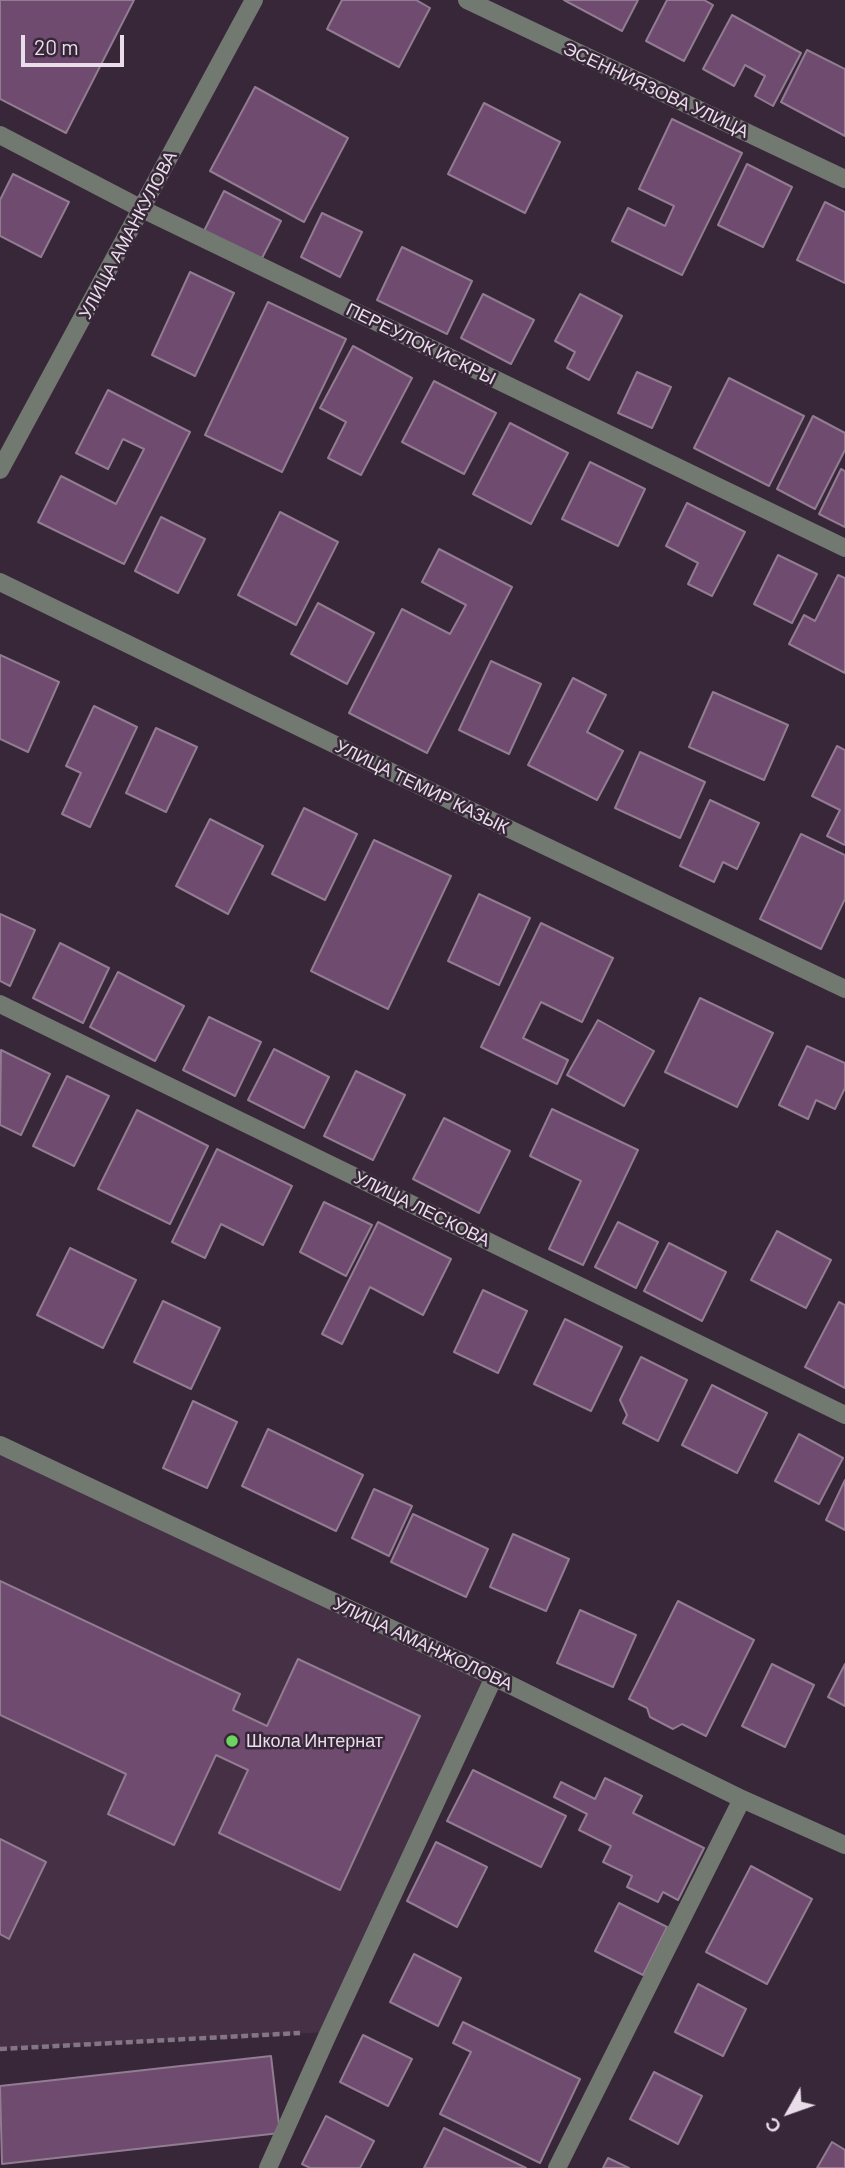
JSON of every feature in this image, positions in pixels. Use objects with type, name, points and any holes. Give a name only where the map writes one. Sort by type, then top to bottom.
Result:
[{"type":"street","name":"УЛИЦА АМАНКУЛОВА","points":[[0,470],[254,0]]},
{"type":"street","name":"ЭСЕННИЯЗОВА УЛИЦА","points":[[467,0],[845,179]]},
{"type":"street","name":"ПЕРЕУЛОК ИСКРЫ","points":[[0,135],[142,209],[845,548]]},
{"type":"street","name":"УЛИЦА ТЕМИР КАЗЫК","points":[[0,582],[845,989]]},
{"type":"street","name":"УЛИЦА ЛЕСКОВА","points":[[0,1004],[845,1415]]},
{"type":"street","name":"УЛИЦА АМАНЖОЛОВА","points":[[0,1445],[494,1677],[742,1799],[845,1845]]},
{"type":"street","points":[[268,2168],[494,1677]]},
{"type":"street","points":[[557,2168],[742,1799]]},
{"type":"path","points":[[0,2049],[329,2032]]},
{"type":"shaded area","points":[[0,1445],[494,1677],[329,2032],[0,2049]]},
{"type":"building","points":[[0,0],[134,0],[66,133],[0,99]]},
{"type":"building","points":[[342,0],[416,0],[430,8],[399,67],[327,29]]},
{"type":"building","points":[[564,0],[638,0],[622,31]]},
{"type":"building","points":[[667,0],[704,0],[713,5],[684,61],[646,41]]},
{"type":"building","points":[[732,15],[801,53],[773,106],[755,96],[765,76],[745,65],[734,86],[703,69]]},
{"type":"building","points":[[807,50],[845,69],[845,136],[781,102]]},
{"type":"building","points":[[255,87],[348,138],[304,222],[210,171]]},
{"type":"building","points":[[484,103],[560,142],[525,213],[448,174]]},
{"type":"building","points":[[672,119],[742,153],[682,275],[612,241],[628,208],[665,226],[674,206],[639,189]]},
{"type":"building","points":[[747,164],[792,187],[763,247],[718,225]]},
{"type":"building","points":[[13,174],[69,202],[41,257],[0,236],[0,200]]},
{"type":"building","points":[[224,191],[281,221],[260,262],[203,233]]},
{"type":"building","points":[[825,202],[845,212],[845,283],[797,260]]},
{"type":"building","points":[[322,213],[362,232],[340,277],[301,257]]},
{"type":"building","points":[[402,247],[472,281],[447,334],[377,300]]},
{"type":"building","points":[[190,272],[234,293],[195,376],[152,355]]},
{"type":"building","points":[[483,294],[534,320],[511,364],[461,338]]},
{"type":"building","points":[[580,294],[622,316],[589,380],[567,368],[575,352],[555,341]]},
{"type":"building","points":[[268,302],[346,339],[282,472],[205,435]]},
{"type":"building","points":[[353,346],[412,378],[361,475],[328,458],[346,422],[320,408]]},
{"type":"building","points":[[637,372],[671,387],[652,428],[618,413]]},
{"type":"building","points":[[729,378],[804,416],[769,486],[694,448]]},
{"type":"building","points":[[434,381],[496,413],[464,474],[402,442]]},
{"type":"building","points":[[108,390],[190,432],[124,564],[38,522],[61,476],[116,504],[144,449],[123,439],[108,469],[76,453]]},
{"type":"building","points":[[813,416],[845,433],[845,450],[815,509],[777,489]]},
{"type":"building","points":[[510,423],[568,453],[531,524],[473,494]]},
{"type":"building","points":[[590,462],[645,489],[618,546],[562,519]]},
{"type":"building","points":[[841,469],[845,471],[845,527],[819,514]]},
{"type":"building","points":[[687,503],[745,532],[712,596],[688,584],[698,563],[666,546]]},
{"type":"building","points":[[280,512],[338,542],[296,625],[238,595]]},
{"type":"building","points":[[161,517],[205,539],[178,593],[135,571]]},
{"type":"building","points":[[439,549],[512,587],[427,753],[349,713],[402,609],[450,634],[466,605],[422,582]]},
{"type":"building","points":[[778,555],[817,574],[792,623],[754,604]]},
{"type":"building","points":[[838,575],[845,578],[845,673],[789,644],[804,615],[815,621]]},
{"type":"building","points":[[318,603],[374,633],[347,684],[291,654]]},
{"type":"building","points":[[0,655],[59,682],[28,752],[0,739]]},
{"type":"building","points":[[491,661],[541,684],[509,754],[459,730]]},
{"type":"building","points":[[573,678],[606,695],[587,732],[623,751],[597,800],[528,765]]},
{"type":"building","points":[[713,692],[788,725],[764,780],[689,747]]},
{"type":"building","points":[[94,706],[137,727],[90,827],[62,814],[81,773],[66,766]]},
{"type":"building","points":[[156,728],[197,747],[166,812],[126,793]]},
{"type":"building","points":[[837,746],[845,750],[845,845],[827,836],[840,810],[812,796]]},
{"type":"building","points":[[640,752],[705,782],[680,838],[615,808]]},
{"type":"building","points":[[710,800],[759,823],[737,869],[723,862],[714,882],[680,866]]},
{"type":"building","points":[[304,808],[357,834],[325,900],[272,874]]},
{"type":"building","points":[[210,819],[263,846],[228,914],[176,886]]},
{"type":"building","points":[[801,834],[845,855],[845,899],[821,949],[760,919]]},
{"type":"building","points":[[374,840],[451,876],[388,1009],[311,971]]},
{"type":"building","points":[[479,894],[530,918],[499,985],[448,961]]},
{"type":"building","points":[[0,914],[35,930],[10,986],[0,981]]},
{"type":"building","points":[[541,923],[613,958],[582,1022],[541,1002],[523,1038],[568,1060],[557,1084],[481,1047]]},
{"type":"building","points":[[60,943],[109,968],[83,1023],[33,998]]},
{"type":"building","points":[[118,972],[184,1006],[155,1061],[90,1027]]},
{"type":"building","points":[[700,998],[773,1033],[737,1107],[665,1072]]},
{"type":"building","points":[[209,1017],[261,1042],[235,1096],[183,1070]]},
{"type":"building","points":[[598,1020],[654,1051],[624,1106],[567,1075]]},
{"type":"building","points":[[807,1046],[845,1063],[845,1088],[835,1109],[816,1100],[808,1119],[779,1105]]},
{"type":"building","points":[[274,1049],[329,1077],[304,1128],[248,1100]]},
{"type":"building","points":[[1,1050],[50,1074],[21,1135],[0,1125]]},
{"type":"building","points":[[356,1071],[405,1095],[373,1160],[324,1136]]},
{"type":"building","points":[[67,1076],[109,1096],[74,1166],[33,1146]]},
{"type":"building","points":[[552,1109],[638,1150],[583,1265],[549,1249],[581,1181],[530,1156]]},
{"type":"building","points":[[137,1110],[208,1146],[170,1224],[98,1189]]},
{"type":"building","points":[[444,1118],[510,1151],[479,1213],[413,1179]]},
{"type":"building","points":[[217,1149],[292,1186],[263,1245],[221,1224],[205,1258],[172,1242]]},
{"type":"building","points":[[324,1202],[372,1225],[346,1276],[300,1252]]},
{"type":"building","points":[[378,1222],[451,1259],[423,1315],[370,1287],[342,1344],[322,1334]]},
{"type":"building","points":[[618,1222],[658,1242],[636,1288],[595,1267]]},
{"type":"building","points":[[777,1231],[831,1260],[806,1308],[751,1280]]},
{"type":"building","points":[[669,1243],[726,1272],[702,1321],[644,1291]]},
{"type":"building","points":[[70,1248],[136,1280],[103,1348],[37,1315]]},
{"type":"building","points":[[483,1290],[527,1311],[498,1373],[454,1352]]},
{"type":"building","points":[[163,1301],[220,1328],[191,1389],[134,1362]]},
{"type":"building","points":[[839,1302],[845,1305],[845,1388],[805,1367]]},
{"type":"building","points":[[565,1319],[622,1347],[591,1411],[534,1384]]},
{"type":"building","points":[[641,1357],[687,1380],[658,1441],[623,1423],[627,1415],[620,1400]]},
{"type":"building","points":[[712,1385],[767,1413],[737,1473],[682,1445]]},
{"type":"building","points":[[193,1401],[237,1422],[207,1488],[163,1468]]},
{"type":"building","points":[[268,1429],[363,1475],[336,1531],[242,1486]]},
{"type":"building","points":[[799,1434],[843,1458],[819,1504],[775,1481]]},
{"type":"building","points":[[845,1480],[845,1530],[826,1520]]},
{"type":"building","points":[[374,1489],[412,1506],[389,1556],[352,1538]]},
{"type":"building","points":[[413,1514],[488,1549],[466,1597],[391,1562]]},
{"type":"building","points":[[513,1534],[569,1559],[546,1611],[490,1587]]},
{"type":"building","name":"Школа Интернат","points":[[0,1581],[240,1694],[233,1710],[267,1726],[298,1659],[420,1716],[340,1890],[219,1833],[248,1770],[216,1755],[174,1845],[108,1814],[126,1774],[0,1715]]},
{"type":"building","points":[[678,1601],[754,1640],[706,1736],[682,1724],[673,1729],[650,1717],[647,1708],[629,1699]]},
{"type":"building","points":[[580,1610],[636,1635],[613,1687],[557,1663]]},
{"type":"building","points":[[772,1664],[814,1685],[785,1747],[742,1726]]},
{"type":"building","points":[[845,1664],[845,1706],[828,1697]]},
{"type":"building","points":[[473,1770],[566,1816],[541,1867],[447,1821]]},
{"type":"building","points":[[605,1778],[642,1796],[633,1813],[704,1848],[678,1900],[663,1892],[658,1902],[627,1887],[632,1876],[603,1862],[611,1846],[579,1830],[587,1814],[554,1797],[561,1782],[595,1799]]},
{"type":"building","points":[[0,1839],[46,1862],[9,1939],[0,1934]]},
{"type":"building","points":[[436,1842],[487,1867],[457,1927],[407,1901]]},
{"type":"building","points":[[751,1866],[812,1899],[767,1984],[706,1952]]},
{"type":"building","points":[[619,1903],[667,1927],[643,1975],[595,1951]]},
{"type":"building","points":[[414,1954],[461,1978],[438,2026],[390,2002]]},
{"type":"building","points":[[698,1984],[746,2009],[723,2056],[675,2032]]},
{"type":"building","points":[[463,2022],[580,2079],[540,2163],[440,2114],[471,2052],[453,2043]]},
{"type":"building","points":[[363,2035],[412,2059],[388,2106],[340,2082]]},
{"type":"building","points":[[271,2056],[280,2133],[2,2164],[0,2086]]},
{"type":"building","points":[[654,2072],[702,2096],[678,2144],[630,2119]]},
{"type":"building","points":[[326,2116],[374,2141],[360,2168],[310,2168],[302,2164]]},
{"type":"building","points":[[444,2128],[526,2168],[424,2168]]},
{"type":"building","points":[[832,2142],[845,2150],[845,2168],[817,2168]]},
{"type":"building","points":[[608,2158],[629,2168],[603,2168]]},
{"type":"place","name":"Школа Интернат","points":[[232,1741]]}]
